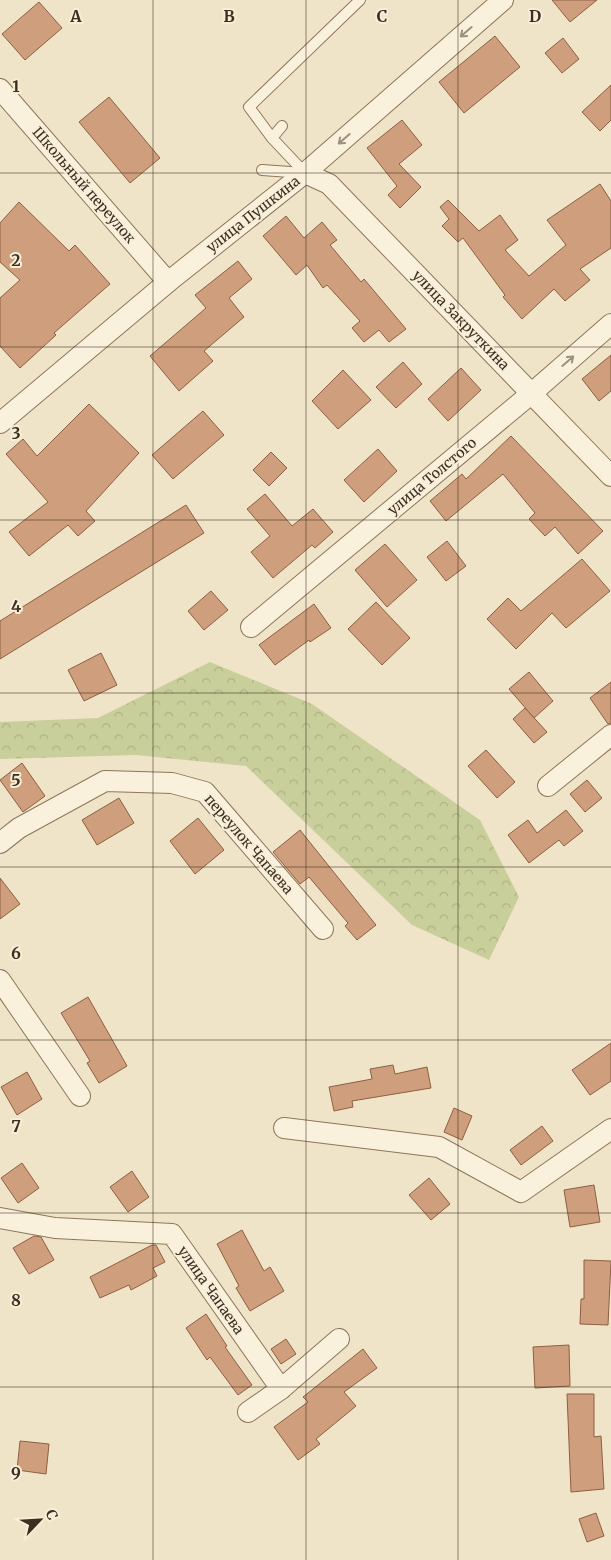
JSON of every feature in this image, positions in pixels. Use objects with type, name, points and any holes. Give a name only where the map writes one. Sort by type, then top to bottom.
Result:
[{"type":"street","name":"улица Пушкина","points":[[0,423],[168,282],[305,173],[503,0]]},
{"type":"street","name":"Школьный переулок","points":[[0,89],[168,282]]},
{"type":"street","name":"улица Закруткина","points":[[305,173],[329,184],[611,476]]},
{"type":"street","name":"улица Толстого","points":[[251,627],[532,393],[611,324]]},
{"type":"street","points":[[548,786],[611,735]]},
{"type":"street","name":"переулок Чапаева","points":[[0,843],[19,828],[105,781],[172,783],[205,792],[323,929]]},
{"type":"street","points":[[0,980],[80,1096]]},
{"type":"street","points":[[284,1128],[439,1147],[521,1192],[611,1129]]},
{"type":"street","name":"улица Чапаева","points":[[0,1218],[55,1228],[172,1234],[281,1389]]},
{"type":"street","points":[[248,1412],[281,1389],[339,1339]]},
{"type":"lane","points":[[305,173],[272,138],[249,107],[360,0]]},
{"type":"lane","points":[[272,138],[282,126]]},
{"type":"lane","points":[[262,170],[305,173]]},
{"type":"green space","points":[[210,662],[312,704],[480,820],[519,897],[489,960],[412,925],[246,766],[136,755],[0,759],[0,722],[98,718]]},
{"type":"building","points":[[552,0],[597,0],[570,22]]},
{"type":"building","points":[[39,2],[62,28],[25,60],[2,34]]},
{"type":"building","points":[[495,36],[520,67],[464,113],[439,82]]},
{"type":"building","points":[[563,38],[579,59],[562,73],[545,53]]},
{"type":"building","points":[[611,85],[611,120],[600,131],[582,112]]},
{"type":"building","points":[[109,97],[160,158],[130,183],[79,122]]},
{"type":"building","points":[[402,120],[422,145],[399,164],[421,187],[400,208],[388,195],[397,186],[367,148]]},
{"type":"building","points":[[600,184],[611,201],[611,248],[580,269],[590,280],[565,301],[554,289],[522,319],[503,297],[505,295],[463,238],[458,242],[442,226],[449,219],[440,207],[448,200],[479,231],[500,215],[518,240],[505,250],[529,276],[566,245],[547,220]]},
{"type":"building","points":[[19,202],[69,251],[75,245],[110,284],[54,333],[56,335],[20,368],[0,346],[0,298],[20,280],[0,262],[0,223]]},
{"type":"building","points":[[286,216],[304,238],[322,222],[337,240],[330,245],[361,282],[364,279],[406,329],[389,342],[379,330],[364,342],[352,328],[360,321],[327,285],[323,288],[307,265],[296,275],[263,236]]},
{"type":"building","points":[[238,261],[252,279],[229,298],[244,317],[204,351],[213,361],[179,391],[150,356],[206,308],[195,295]]},
{"type":"building","points":[[611,355],[611,391],[599,401],[582,379]]},
{"type":"building","points":[[403,362],[422,384],[396,408],[376,387]]},
{"type":"building","points":[[461,368],[481,390],[448,421],[428,399]]},
{"type":"building","points":[[343,370],[371,400],[338,429],[312,401]]},
{"type":"building","points":[[89,404],[139,453],[86,511],[95,521],[78,536],[68,525],[29,556],[9,532],[48,502],[6,454],[23,439],[37,456]]},
{"type":"building","points":[[203,411],[224,435],[173,479],[152,455]]},
{"type":"building","points":[[511,436],[603,531],[578,554],[555,527],[545,536],[529,519],[535,513],[503,474],[446,521],[430,501],[462,474],[466,479]]},
{"type":"building","points":[[378,449],[397,471],[364,502],[344,480]]},
{"type":"building","points":[[271,452],[287,468],[269,486],[253,470]]},
{"type":"building","points":[[265,494],[292,526],[313,509],[333,532],[315,548],[312,545],[273,578],[251,552],[270,536],[247,509]]},
{"type":"building","points":[[186,505],[204,533],[0,659],[0,621]]},
{"type":"building","points":[[447,541],[466,566],[446,581],[427,557]]},
{"type":"building","points":[[385,544],[417,580],[387,607],[355,570]]},
{"type":"building","points":[[582,559],[610,591],[566,628],[552,613],[516,649],[487,619],[508,598],[521,611]]},
{"type":"building","points":[[211,591],[228,610],[204,630],[188,611]]},
{"type":"building","points":[[376,602],[410,638],[382,665],[348,629]]},
{"type":"building","points":[[314,604],[331,628],[310,642],[309,640],[275,665],[259,645]]},
{"type":"building","points":[[101,653],[117,685],[84,701],[68,670]]},
{"type":"building","points":[[529,672],[553,701],[534,718],[509,689]]},
{"type":"building","points":[[611,682],[611,723],[608,724],[590,698]]},
{"type":"building","points":[[525,708],[547,732],[534,743],[513,719]]},
{"type":"building","points":[[486,750],[515,782],[497,798],[468,766]]},
{"type":"building","points":[[22,763],[45,796],[23,812],[0,780]]},
{"type":"building","points":[[587,780],[602,798],[585,812],[570,794]]},
{"type":"building","points":[[119,798],[134,823],[97,845],[82,820]]},
{"type":"building","points":[[566,810],[583,831],[564,846],[559,840],[529,863],[508,835],[528,820],[537,833]]},
{"type":"building","points":[[198,818],[224,850],[195,874],[170,841]]},
{"type":"building","points":[[300,830],[376,925],[357,940],[345,926],[348,923],[309,877],[300,884],[273,852]]},
{"type":"building","points":[[0,878],[20,904],[0,919]]},
{"type":"building","points":[[88,997],[127,1066],[99,1083],[87,1063],[90,1061],[61,1013]]},
{"type":"building","points":[[611,1043],[611,1081],[590,1095],[572,1070]]},
{"type":"building","points":[[393,1065],[395,1074],[427,1067],[431,1088],[352,1101],[353,1107],[334,1111],[329,1087],[372,1079],[370,1069]]},
{"type":"building","points":[[27,1072],[42,1099],[17,1115],[1,1087]]},
{"type":"building","points":[[454,1108],[472,1116],[462,1140],[444,1132]]},
{"type":"building","points":[[542,1126],[553,1141],[521,1165],[510,1150]]},
{"type":"building","points":[[22,1163],[39,1188],[18,1203],[1,1178]]},
{"type":"building","points":[[132,1171],[149,1197],[128,1212],[110,1187]]},
{"type":"building","points":[[429,1178],[450,1204],[431,1220],[409,1195]]},
{"type":"building","points":[[594,1185],[600,1222],[570,1227],[564,1190]]},
{"type":"building","points":[[242,1230],[264,1271],[270,1267],[284,1291],[250,1311],[236,1288],[239,1286],[217,1244]]},
{"type":"building","points":[[34,1236],[41,1237],[54,1260],[29,1274],[13,1248]]},
{"type":"building","points":[[152,1245],[156,1245],[165,1262],[153,1268],[157,1276],[131,1290],[129,1285],[100,1298],[90,1277]]},
{"type":"building","points":[[584,1260],[611,1261],[608,1325],[580,1324],[581,1299],[584,1299]]},
{"type":"building","points":[[206,1314],[227,1346],[225,1347],[252,1385],[238,1395],[210,1357],[207,1360],[186,1328]]},
{"type":"building","points":[[286,1339],[296,1354],[281,1364],[271,1349]]},
{"type":"building","points":[[569,1345],[570,1386],[535,1388],[533,1347]]},
{"type":"building","points":[[363,1349],[377,1368],[344,1392],[356,1406],[316,1439],[320,1444],[298,1460],[274,1427],[308,1402],[303,1397]]},
{"type":"building","points":[[567,1394],[594,1394],[594,1437],[601,1436],[604,1489],[571,1492]]},
{"type":"building","points":[[20,1441],[49,1444],[46,1474],[17,1470]]},
{"type":"building","points":[[596,1513],[604,1536],[587,1542],[579,1519]]}]
